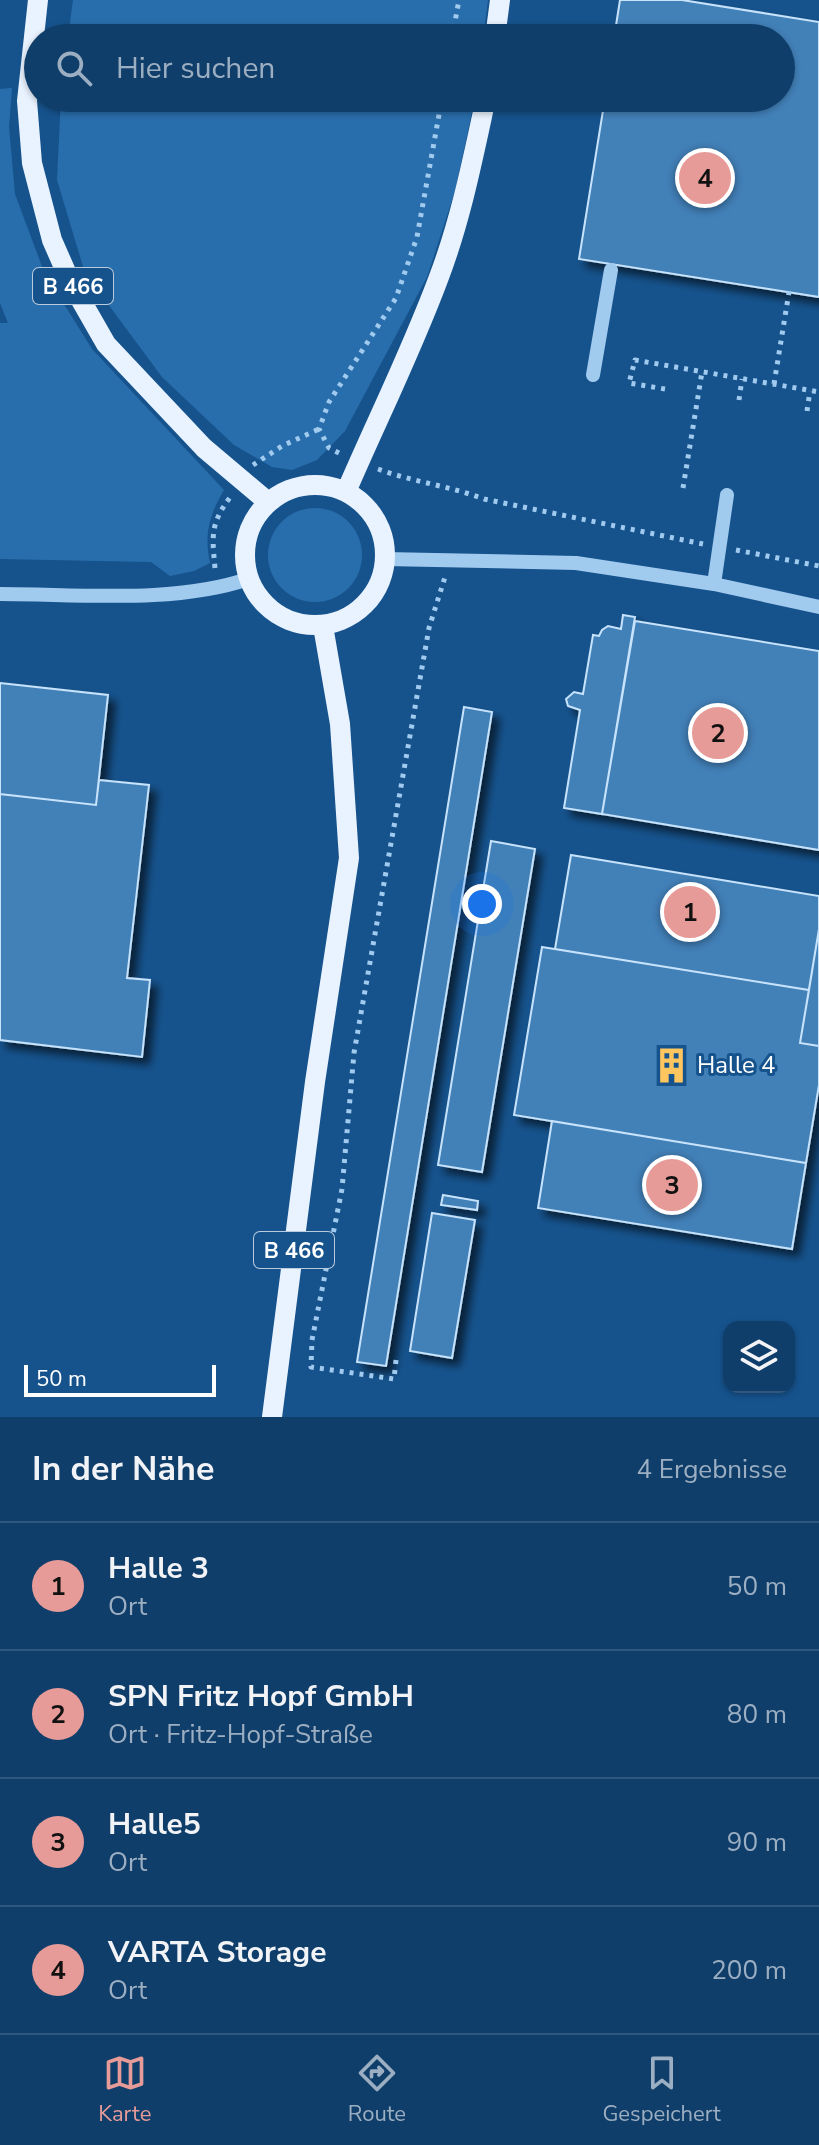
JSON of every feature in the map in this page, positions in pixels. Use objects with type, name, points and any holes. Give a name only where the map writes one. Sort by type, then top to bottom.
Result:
[{"type":"main road","name":"B 466","points":[[35,24],[38,0]]},
{"type":"main road","points":[[497,24],[500,0]]},
{"type":"main road","name":"B 466","points":[[28,112],[32,163],[52,240],[70,281],[106,344],[204,448],[268,502]]},
{"type":"main road","points":[[346,492],[386,408],[440,275],[465,195],[483,112]]},
{"type":"main road","points":[[305,485],[326,486],[346,492],[363,504],[376,520],[383,539],[385,559],[380,583],[366,604],[347,618],[323,626],[299,625],[277,616],[259,600],[248,579],[244,558],[246,537],[255,518],[268,502],[286,491],[305,485]]},
{"type":"main road","name":"B 466","points":[[272,1417],[315,1082],[349,858],[340,724],[323,626]]},
{"type":"street","points":[[593,375],[611,270]]},
{"type":"street","points":[[714,584],[727,495]]},
{"type":"street","points":[[385,559],[576,563],[714,584],[819,607]]},
{"type":"street","points":[[0,594],[186,594],[218,589],[248,579]]},
{"type":"path","points":[[455,24],[459,0]]},
{"type":"path","points":[[439,112],[417,237],[396,298],[329,402],[319,429],[329,448],[403,478],[463,491],[484,499],[819,566]]},
{"type":"path","points":[[774,384],[789,292]]},
{"type":"path","points":[[665,389],[629,383],[635,360],[819,392]]},
{"type":"path","points":[[683,488],[702,372]]},
{"type":"path","points":[[739,400],[742,379]]},
{"type":"path","points":[[807,411],[810,391]]},
{"type":"path","points":[[396,1360],[394,1379],[311,1367],[312,1340],[342,1189],[354,1053],[429,628],[450,561]]},
{"type":"shaded area","points":[[73,0],[488,0],[485,24],[70,24]]},
{"type":"shaded area","points":[[12,88],[9,127],[15,194],[44,272],[92,349],[224,490],[209,525],[210,563],[194,571],[170,576],[151,562],[0,559],[0,323],[8,323],[0,303],[0,89]]},
{"type":"shaded area","points":[[60,112],[472,112],[455,191],[427,277],[345,431],[317,460],[292,470],[272,467],[234,445],[162,377],[85,273],[57,180]]},
{"type":"shaded area","points":[[306,508],[324,508],[349,521],[359,537],[362,555],[359,573],[349,589],[324,602],[306,602],[281,589],[268,564],[268,546],[281,521]]},
{"type":"building","points":[[620,0],[682,0],[819,22],[819,297],[579,259],[603,112],[795,112],[795,24],[616,24]]},
{"type":"building","points":[[623,615],[635,617],[602,814],[564,808],[580,710],[568,706],[566,699],[574,692],[583,694],[593,635],[599,636],[608,626],[621,629]]},
{"type":"building","points":[[635,621],[819,651],[819,850],[602,814]]},
{"type":"building","points":[[0,683],[108,695],[96,805],[0,794]]},
{"type":"building","points":[[464,707],[492,712],[386,1366],[357,1362]]},
{"type":"building","points":[[99,780],[149,785],[127,978],[150,980],[142,1057],[0,1040],[0,794],[96,805]]},
{"type":"building","points":[[491,841],[535,849],[482,1172],[438,1165]]},
{"type":"building","points":[[571,855],[819,896],[819,929],[809,990],[555,949]]},
{"type":"building","points":[[819,929],[819,1046],[800,1043]]},
{"type":"building","name":"Halle 4","points":[[542,947],[809,990],[800,1043],[819,1046],[819,1085],[806,1163],[514,1115]]},
{"type":"building","points":[[552,1121],[806,1163],[792,1249],[538,1208]]},
{"type":"building","points":[[443,1195],[478,1201],[477,1210],[441,1205]]},
{"type":"building","points":[[432,1213],[475,1220],[452,1358],[410,1351]]},
{"type":"place","name":"VARTA Storage","points":[[705,178]]},
{"type":"place","name":"SPN Fritz Hopf GmbH","points":[[718,733]]},
{"type":"place","name":"Halle 3","points":[[690,912]]},
{"type":"place","name":"Halle 4","points":[[671,1065]]},
{"type":"place","name":"Halle5","points":[[672,1185]]}]
